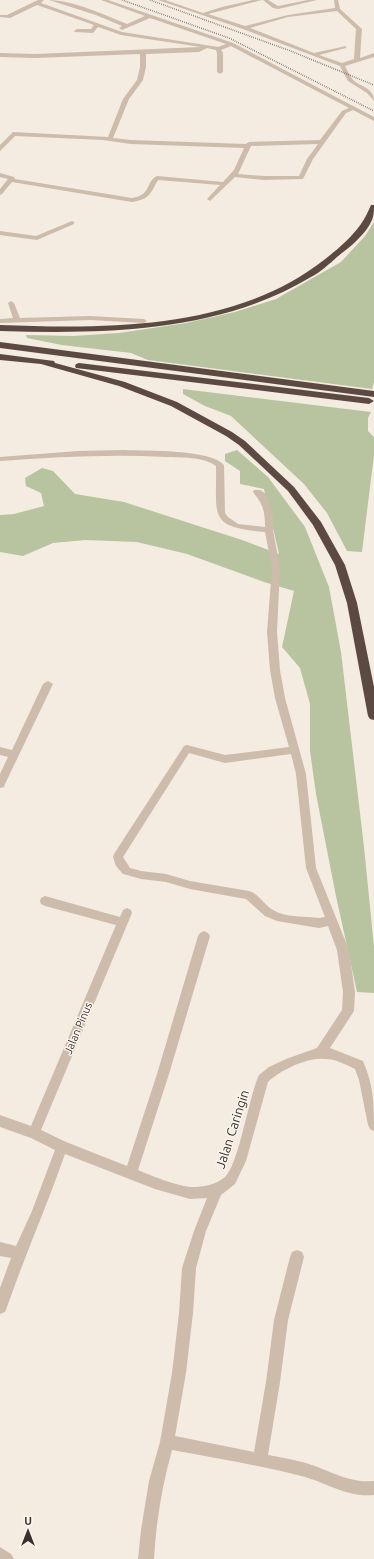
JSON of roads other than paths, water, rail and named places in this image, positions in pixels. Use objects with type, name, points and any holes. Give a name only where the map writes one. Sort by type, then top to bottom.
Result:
[{"type":"highway","points":[[0,328],[71,330],[125,327],[173,321],[240,306],[287,287],[325,265],[361,231],[374,207]]},
{"type":"highway","points":[[0,345],[374,394]]},
{"type":"highway","points":[[0,357],[374,402]]},
{"type":"highway","points":[[44,363],[122,384],[174,404],[242,443],[291,489],[317,524],[340,565],[352,603],[374,716]]},
{"type":"street","points":[[51,0],[98,14],[127,26]]},
{"type":"street","points":[[103,0],[231,44],[374,119]]},
{"type":"street","points":[[160,0],[245,28],[342,65],[350,80],[369,92],[374,99]]},
{"type":"street","points":[[170,0],[205,14],[222,8],[260,0]]},
{"type":"street","points":[[265,0],[276,7],[315,0]]},
{"type":"street","points":[[290,0],[296,4]]},
{"type":"street","points":[[336,0],[338,9],[359,29],[357,60]]},
{"type":"street","points":[[0,22],[38,1],[97,25],[116,31],[218,49],[231,44]]},
{"type":"street","points":[[245,28],[288,16],[338,9]]},
{"type":"street","points":[[0,16],[8,17]]},
{"type":"street","points":[[116,31],[150,16]]},
{"type":"street","points":[[77,32],[93,31],[97,25]]},
{"type":"street","points":[[168,31],[181,26]]},
{"type":"street","points":[[155,37],[162,34]]},
{"type":"street","points":[[315,54],[344,46]]},
{"type":"street","points":[[0,54],[35,56],[143,53],[199,50],[206,47]]},
{"type":"street","points":[[0,48],[6,49]]},
{"type":"street","points":[[218,49],[220,53],[220,72]]},
{"type":"street","points":[[110,139],[126,99],[140,80],[143,67],[143,53]]},
{"type":"street","points":[[342,65],[374,55]]},
{"type":"street","points":[[234,175],[264,178],[301,178],[310,159],[344,112],[353,108]]},
{"type":"street","points":[[0,149],[2,143],[13,134],[110,139],[131,142],[248,146],[249,144],[322,142]]},
{"type":"street","points":[[210,200],[237,171],[248,146]]},
{"type":"street","points":[[0,176],[12,178],[12,180],[132,200],[147,195],[157,178],[225,184]]},
{"type":"street","points":[[0,193],[3,185],[12,180]]},
{"type":"street","points":[[0,233],[37,238],[72,222]]},
{"type":"street","points":[[11,303],[17,321]]},
{"type":"street","points":[[0,321],[68,317],[129,319],[144,321]]},
{"type":"street","points":[[0,459],[78,453],[124,452],[198,456],[212,460],[220,465],[221,513],[224,519],[228,523],[236,526],[269,530]]},
{"type":"street","points":[[257,492],[262,494],[266,501],[269,515],[269,530],[276,568],[272,632],[275,670],[280,698],[301,774],[310,868],[343,950],[349,992],[348,1011],[320,1053]]},
{"type":"street","points":[[0,784],[48,684]]},
{"type":"street","points":[[294,750],[225,759],[187,749],[118,857],[120,863],[127,871],[141,875],[166,878],[190,885],[249,895],[256,899],[263,908],[273,915],[319,923],[325,923],[331,919]]},
{"type":"street","points":[[0,751],[14,754]]},
{"type":"street","name":"Jalan Pinus","points":[[34,1133],[125,918],[45,901]]},
{"type":"street","points":[[131,1173],[163,1074],[204,936]]},
{"type":"street","name":"Jalan Caringin","points":[[216,1191],[231,1180],[240,1161],[263,1079],[267,1074],[299,1059],[320,1053],[347,1059],[359,1065],[365,1080],[374,1125]]},
{"type":"street","points":[[0,1121],[34,1133],[62,1147],[179,1190],[190,1193],[216,1191],[200,1231],[189,1268],[179,1373],[167,1442],[156,1481],[148,1530],[146,1559]]},
{"type":"street","points":[[0,1307],[19,1253],[37,1214],[62,1147]]},
{"type":"street","points":[[0,1249],[19,1253]]},
{"type":"street","points":[[260,1460],[273,1382],[281,1320],[297,1256]]},
{"type":"street","points":[[167,1442],[301,1469],[355,1487],[370,1489],[374,1488]]},
{"type":"street","points":[[0,1555],[6,1559]]},
{"type":"railway","points":[[122,0],[229,38],[374,111]]},
{"type":"railway","points":[[150,0],[288,50],[374,85]]}]
